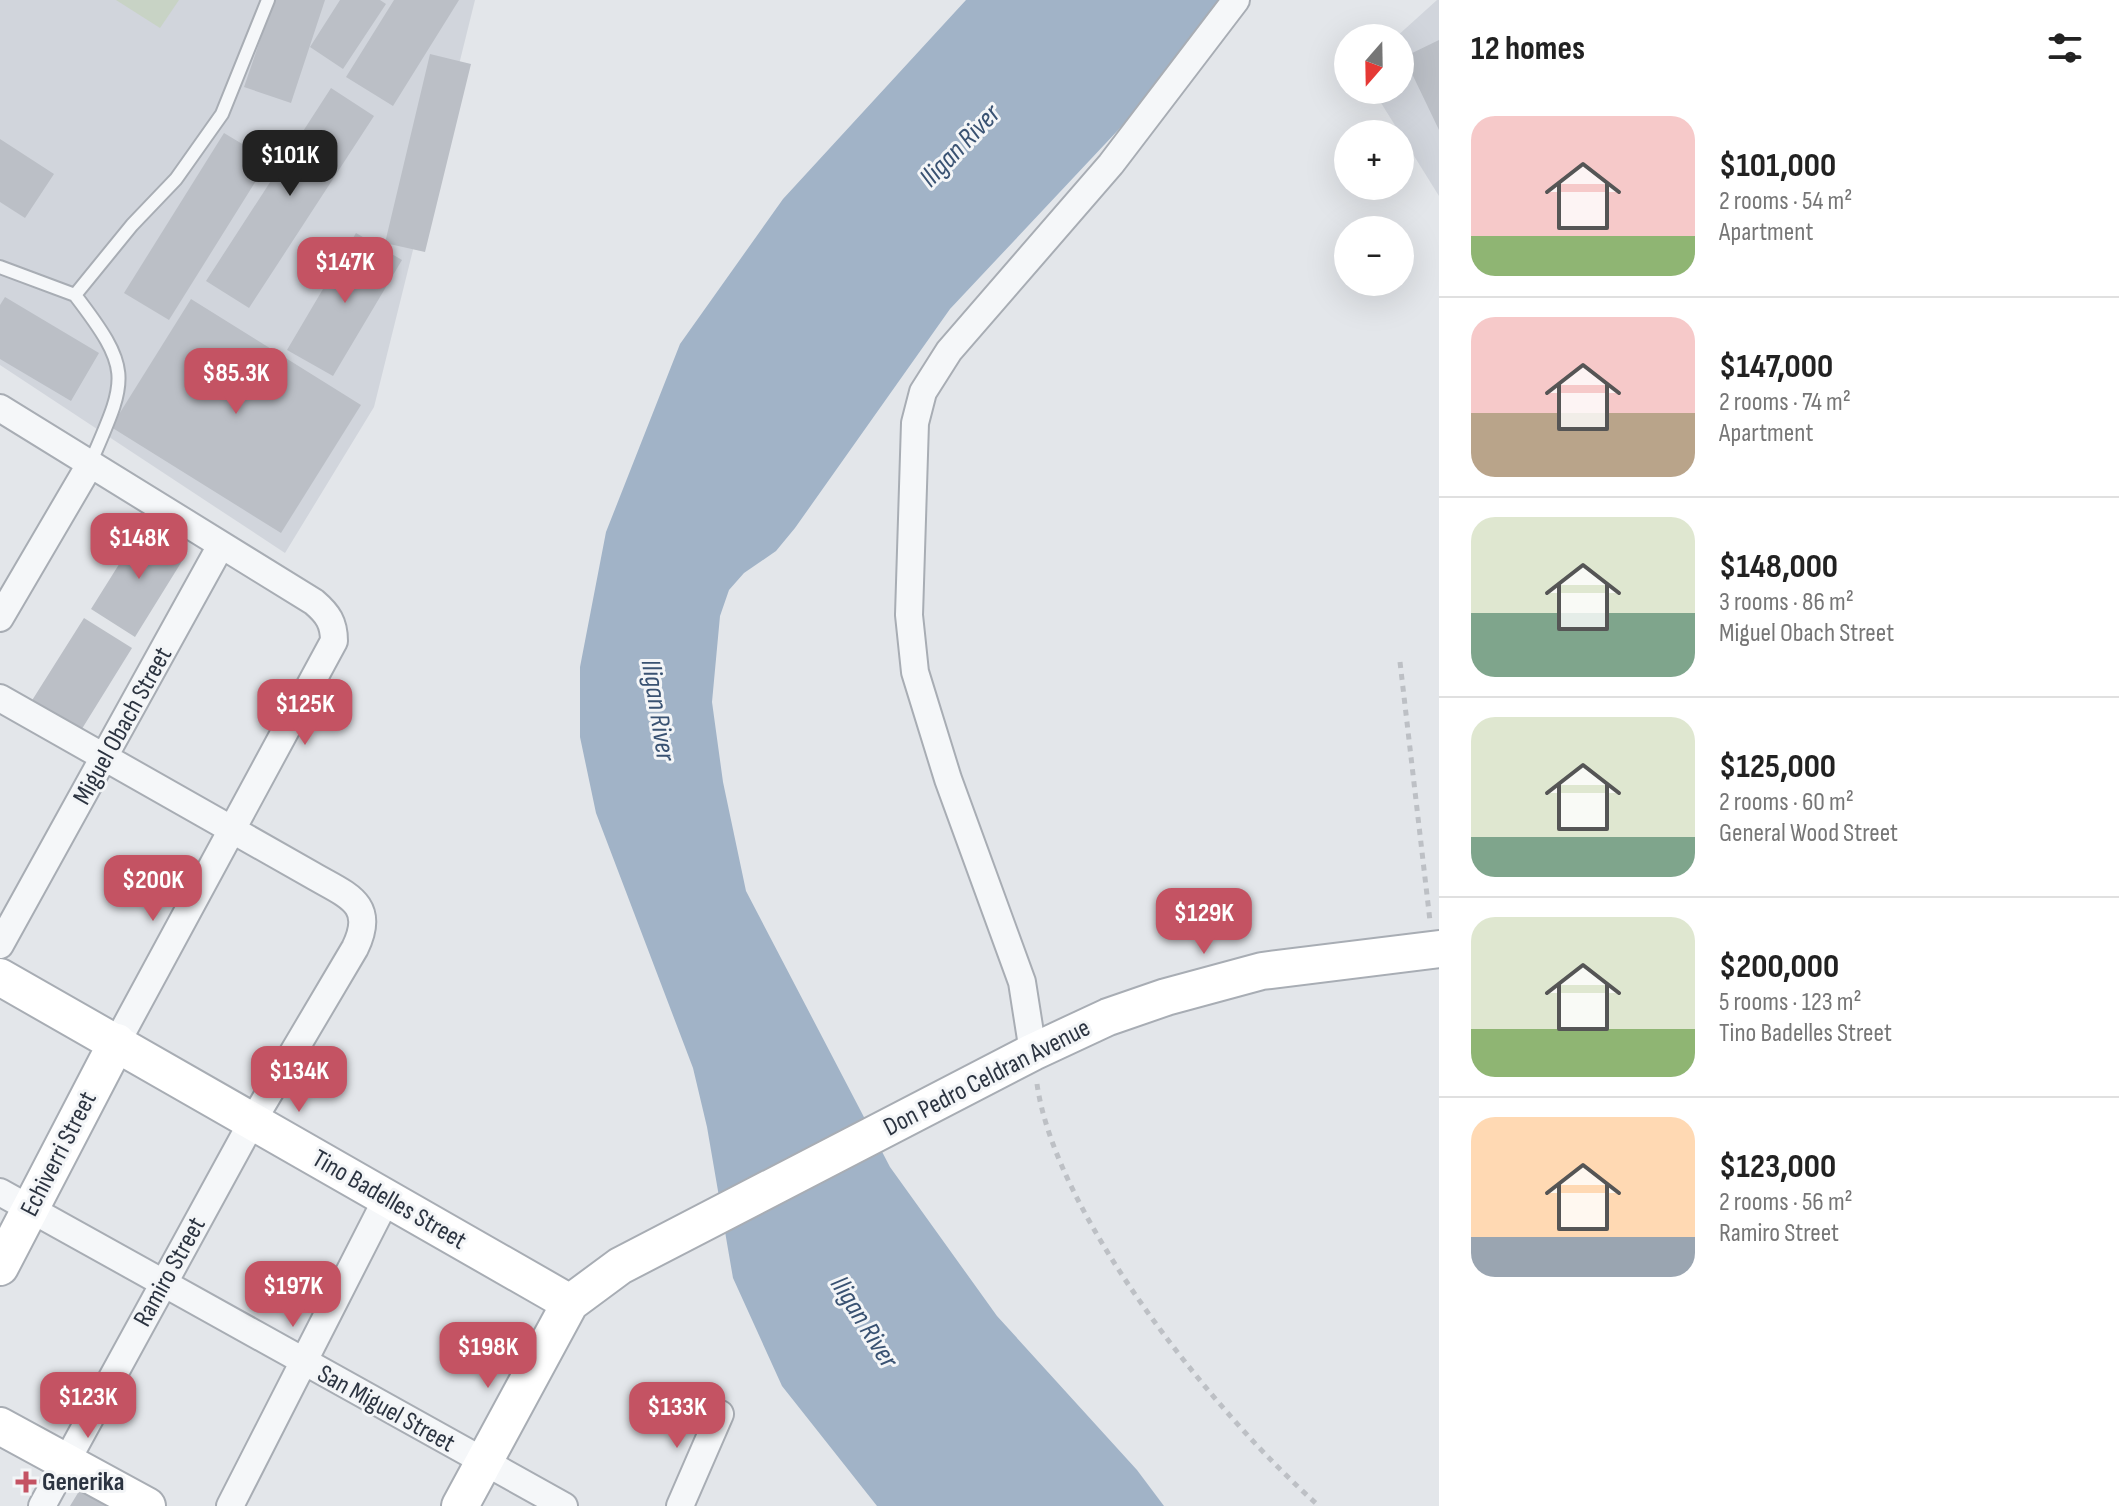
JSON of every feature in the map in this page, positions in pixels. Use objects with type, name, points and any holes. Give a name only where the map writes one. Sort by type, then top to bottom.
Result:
[{"type":"main road","name":"Don Pedro Celdran Avenue","points":[[570,1303],[620,1266],[1033,1052],[1137,1007],[1262,971],[1436,950]]},
{"type":"main road","name":"Tino Badelles Street","points":[[0,977],[570,1303]]},
{"type":"main road","name":"Echiverri Street","points":[[0,1267],[15,1200],[117,1042]]},
{"type":"main road","points":[[460,1506],[570,1303]]},
{"type":"main road","points":[[0,1426],[147,1506]]},
{"type":"street","points":[[1033,1052],[1022,982],[948,779],[915,672],[909,615],[915,423],[923,392],[949,351],[1111,164],[1236,0]]},
{"type":"street","points":[[0,408],[220,547],[314,602],[326,613],[334,627],[334,641],[117,1042]]},
{"type":"street","points":[[0,618],[89,466]]},
{"type":"street","name":"Miguel Obach Street","points":[[0,945],[220,547]]},
{"type":"street","name":"Ramiro Street","points":[[0,698],[355,901],[364,918],[363,932],[355,948],[252,1122],[42,1506]]},
{"type":"street","points":[[230,1506],[387,1198]]},
{"type":"street","name":"San Miguel Street","points":[[15,1200],[301,1363],[564,1506]]},
{"type":"street","points":[[680,1506],[720,1414]]},
{"type":"lane","points":[[75,295],[132,225],[176,179],[222,114],[268,0]]},
{"type":"lane","points":[[0,267],[75,295],[110,341],[119,368],[117,400],[89,466]]},
{"type":"path","points":[[1400,662],[1436,950]]},
{"type":"path","points":[[1033,1052],[1039,1095],[1059,1161],[1106,1252],[1173,1344],[1282,1473],[1319,1506]]},
{"type":"shaded area","points":[[0,0],[475,0],[374,407],[285,553],[0,365]]},
{"type":"shaded area","points":[[1439,0],[1439,196],[1414,156],[1414,120],[1392,120],[1382,104],[1414,104],[1414,24],[1410,24]]},
{"type":"green space","points":[[116,0],[179,0],[160,28]]},
{"type":"water","name":"Iligan River","points":[[966,0],[1227,0],[1199,44],[950,309],[795,528],[776,551],[744,573],[729,590],[720,616],[712,702],[723,782],[746,891],[890,1167],[997,1316],[1137,1470],[1164,1506],[877,1506],[782,1386],[733,1278],[707,1127],[693,1068],[596,813],[580,737],[580,667],[606,532],[680,344],[783,199]]},
{"type":"building","points":[[274,0],[325,0],[291,103],[244,87]]},
{"type":"building","points":[[340,0],[380,0],[386,4],[343,69],[310,47]]},
{"type":"building","points":[[394,0],[459,0],[393,106],[346,77]]},
{"type":"building","points":[[1439,40],[1439,130],[1414,78],[1414,52]]},
{"type":"building","points":[[430,54],[471,64],[425,252],[385,243]]},
{"type":"building","points":[[331,88],[374,116],[249,308],[206,281]]},
{"type":"building","points":[[224,133],[269,160],[169,320],[124,293]]},
{"type":"building","points":[[0,139],[54,174],[25,218],[0,202]]},
{"type":"building","points":[[356,233],[402,260],[333,376],[287,350]]},
{"type":"building","points":[[5,297],[99,353],[71,401],[0,359],[0,305]]},
{"type":"building","points":[[191,299],[361,405],[281,533],[111,427]]},
{"type":"building","points":[[143,526],[187,553],[135,637],[91,609]]},
{"type":"building","points":[[84,618],[132,648],[80,732],[31,702]]},
{"type":"building","points":[[84,1483],[121,1506],[70,1506]]},
{"type":"place","name":"Generika","points":[[26,1482]]}]
